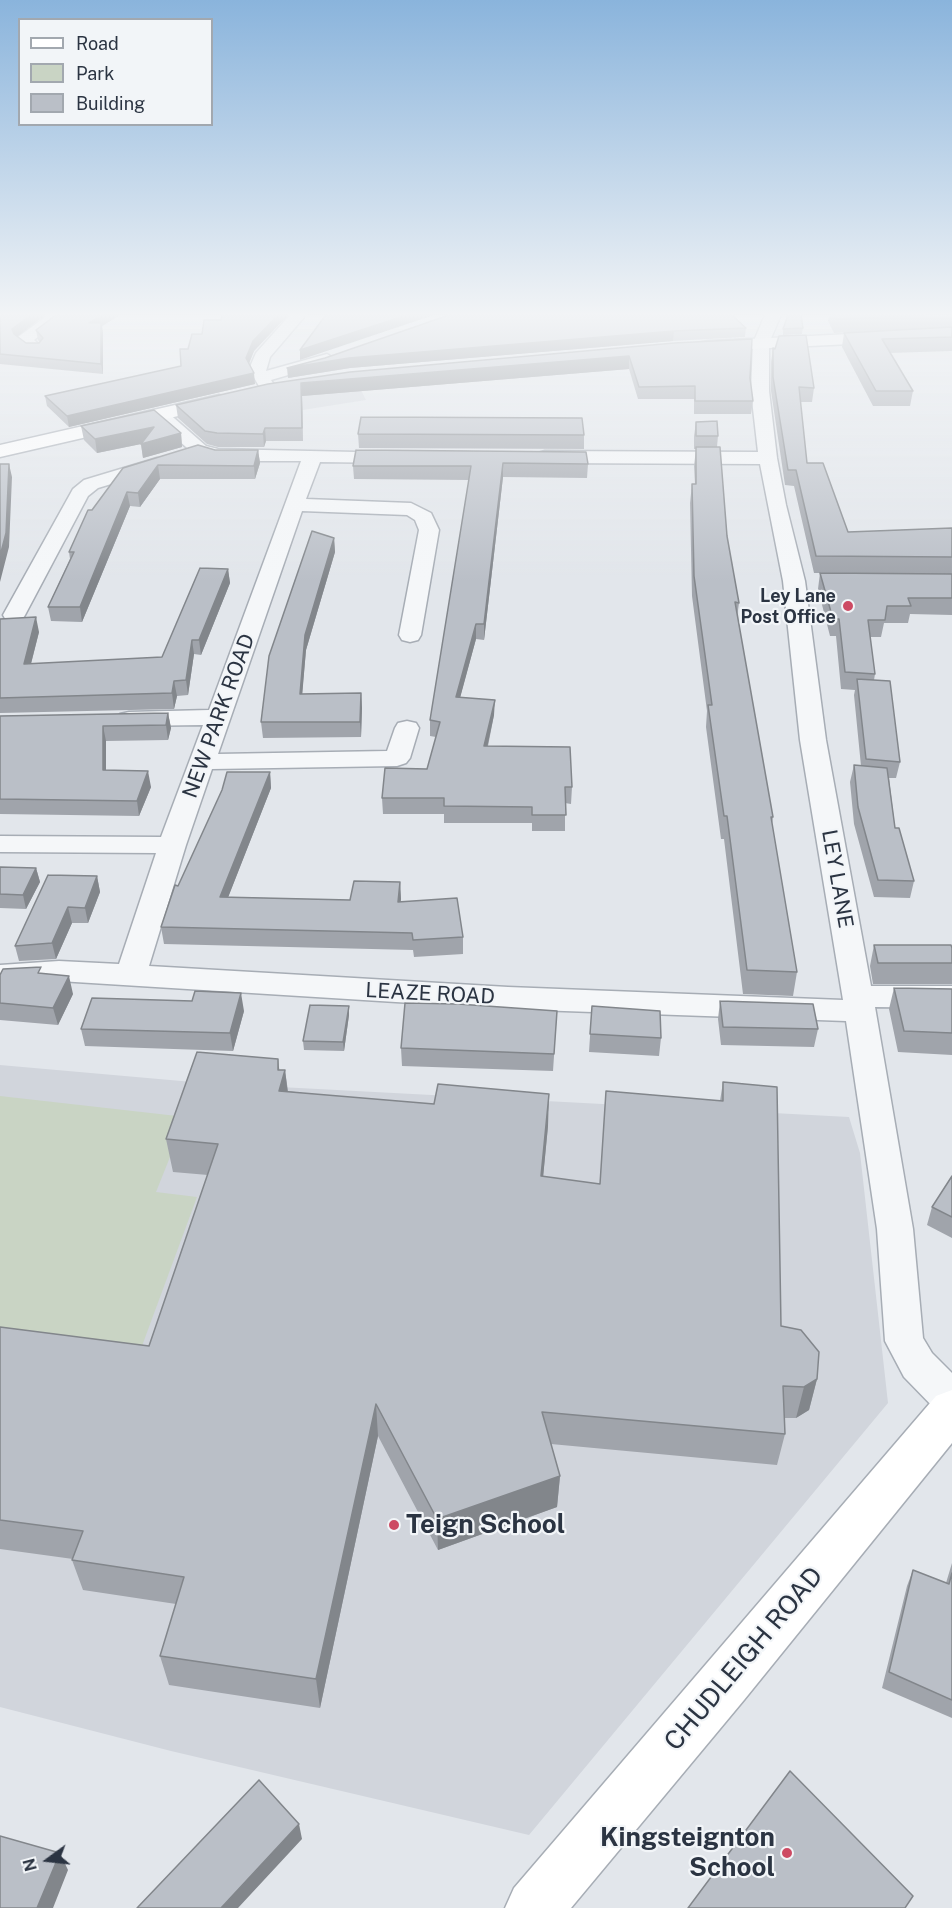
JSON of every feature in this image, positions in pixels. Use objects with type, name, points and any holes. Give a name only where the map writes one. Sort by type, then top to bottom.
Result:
[{"type":"main road","points":[[0,451],[207,404]]},
{"type":"main road","name":"CHUDLEIGH ROAD","points":[[534,1908],[952,1410]]},
{"type":"street","name":"LEY LANE","points":[[762,404],[776,505],[805,581],[813,741],[895,1229],[904,1341],[918,1365],[952,1399]]},
{"type":"street","points":[[160,415],[200,450],[217,455],[408,457]]},
{"type":"street","points":[[14,615],[80,493],[91,484],[117,474],[200,450]]},
{"type":"street","name":"NEW PARK ROAD","points":[[130,977],[172,845],[297,505],[312,457]]},
{"type":"street","points":[[528,457],[768,458]]},
{"type":"street","points":[[297,505],[411,509],[424,517],[429,530],[410,635]]},
{"type":"street","points":[[104,719],[219,717]]},
{"type":"street","points":[[202,762],[398,758],[407,728]]},
{"type":"street","points":[[0,844],[172,845]]},
{"type":"street","name":"LEAZE ROAD","points":[[0,975],[59,971],[508,998],[859,1004],[952,997]]},
{"type":"shaded area","points":[[276,404],[341,404],[284,413]]},
{"type":"shaded area","name":"Teign School","points":[[0,1065],[204,1083],[849,1117],[860,1153],[888,1403],[529,1835],[171,1751],[0,1707]]},
{"type":"green space","points":[[0,1096],[186,1117],[156,1192],[197,1197],[132,1373],[0,1355]]},
{"type":"building","points":[[54,404],[119,404],[67,416]]},
{"type":"building","points":[[301,404],[302,428],[265,428],[263,434],[205,431],[176,405]]},
{"type":"building","points":[[777,404],[801,404],[807,463],[823,463],[848,532],[952,528],[952,557],[816,556],[796,470],[788,470]]},
{"type":"building","points":[[154,410],[181,433],[141,444],[154,427],[95,439],[81,426]]},
{"type":"building","points":[[361,417],[582,418],[584,435],[358,434]]},
{"type":"building","points":[[717,421],[718,436],[696,436],[696,422]]},
{"type":"building","points":[[198,445],[215,450],[258,450],[254,466],[158,465],[138,493],[127,492],[80,607],[48,607],[74,552],[69,552],[88,510],[92,510],[123,468]]},
{"type":"building","points":[[696,447],[720,447],[727,536],[739,603],[735,602],[773,817],[771,817],[797,972],[747,970],[727,816],[724,816],[708,705],[712,705],[694,576],[692,484],[696,484]]},
{"type":"building","points":[[356,450],[586,452],[588,464],[503,463],[484,624],[476,624],[456,697],[495,700],[484,746],[570,747],[572,787],[565,787],[566,815],[532,815],[532,807],[444,806],[444,798],[382,798],[385,768],[427,769],[440,722],[430,720],[471,466],[353,466]]},
{"type":"building","points":[[0,464],[9,464],[6,533],[0,556]]},
{"type":"building","points":[[312,531],[334,538],[305,635],[300,694],[361,693],[360,722],[261,722],[269,656]]},
{"type":"building","points":[[200,568],[228,569],[199,640],[192,640],[186,680],[174,681],[172,693],[0,698],[0,619],[36,617],[24,664],[162,657]]},
{"type":"building","points":[[820,573],[952,574],[952,598],[908,598],[911,606],[887,606],[885,620],[868,620],[875,674],[845,672],[839,619],[833,619]]},
{"type":"building","points":[[857,679],[890,681],[900,762],[866,759]]},
{"type":"building","points":[[168,713],[166,725],[103,726],[103,770],[148,771],[137,801],[0,799],[0,716]]},
{"type":"building","points":[[854,765],[887,768],[895,828],[899,828],[914,881],[878,880],[858,807]]},
{"type":"building","points":[[227,772],[270,772],[220,897],[350,900],[354,881],[400,882],[398,902],[457,898],[463,937],[413,940],[412,933],[161,927],[175,885],[178,886],[222,790]]},
{"type":"building","points":[[0,867],[36,868],[23,895],[0,894]]},
{"type":"building","points":[[48,875],[97,876],[85,908],[68,907],[52,943],[15,946]]},
{"type":"building","points":[[874,945],[951,945],[952,963],[878,963]]},
{"type":"building","points":[[41,967],[38,973],[69,976],[53,1008],[0,1003],[0,975],[3,969]]},
{"type":"building","points":[[894,988],[952,989],[952,1033],[904,1031]]},
{"type":"building","points":[[195,991],[241,993],[230,1033],[81,1029],[92,998],[192,1001]]},
{"type":"building","points":[[720,1001],[813,1004],[818,1029],[723,1027]]},
{"type":"building","points":[[405,1003],[557,1011],[554,1054],[401,1048]]},
{"type":"building","points":[[310,1005],[349,1006],[343,1042],[303,1041]]},
{"type":"building","points":[[592,1006],[660,1011],[661,1038],[590,1034]]},
{"type":"building","points":[[197,1052],[278,1059],[278,1070],[285,1070],[279,1091],[434,1104],[438,1084],[549,1094],[541,1176],[600,1184],[606,1091],[723,1101],[723,1082],[777,1087],[781,1326],[801,1330],[819,1352],[817,1379],[804,1387],[783,1386],[785,1434],[542,1412],[560,1476],[437,1519],[376,1404],[316,1679],[160,1656],[184,1577],[72,1560],[83,1531],[0,1520],[0,1327],[149,1346],[218,1144],[166,1139]]},
{"type":"building","points":[[952,1176],[952,1217],[932,1207]]},
{"type":"building","points":[[913,1570],[949,1584],[952,1573],[952,1700],[889,1672]]},
{"type":"building","name":"Kingsteignton School","points":[[790,1771],[913,1896],[905,1908],[688,1908]]},
{"type":"building","points":[[259,1780],[299,1824],[221,1908],[137,1908]]},
{"type":"building","points":[[0,1836],[60,1853],[37,1908],[0,1908]]},
{"type":"place","name":"Ley Lane Post Office","points":[[848,606]]},
{"type":"place","name":"Teign School","points":[[394,1525]]},
{"type":"place","name":"Kingsteignton School","points":[[787,1853]]}]
